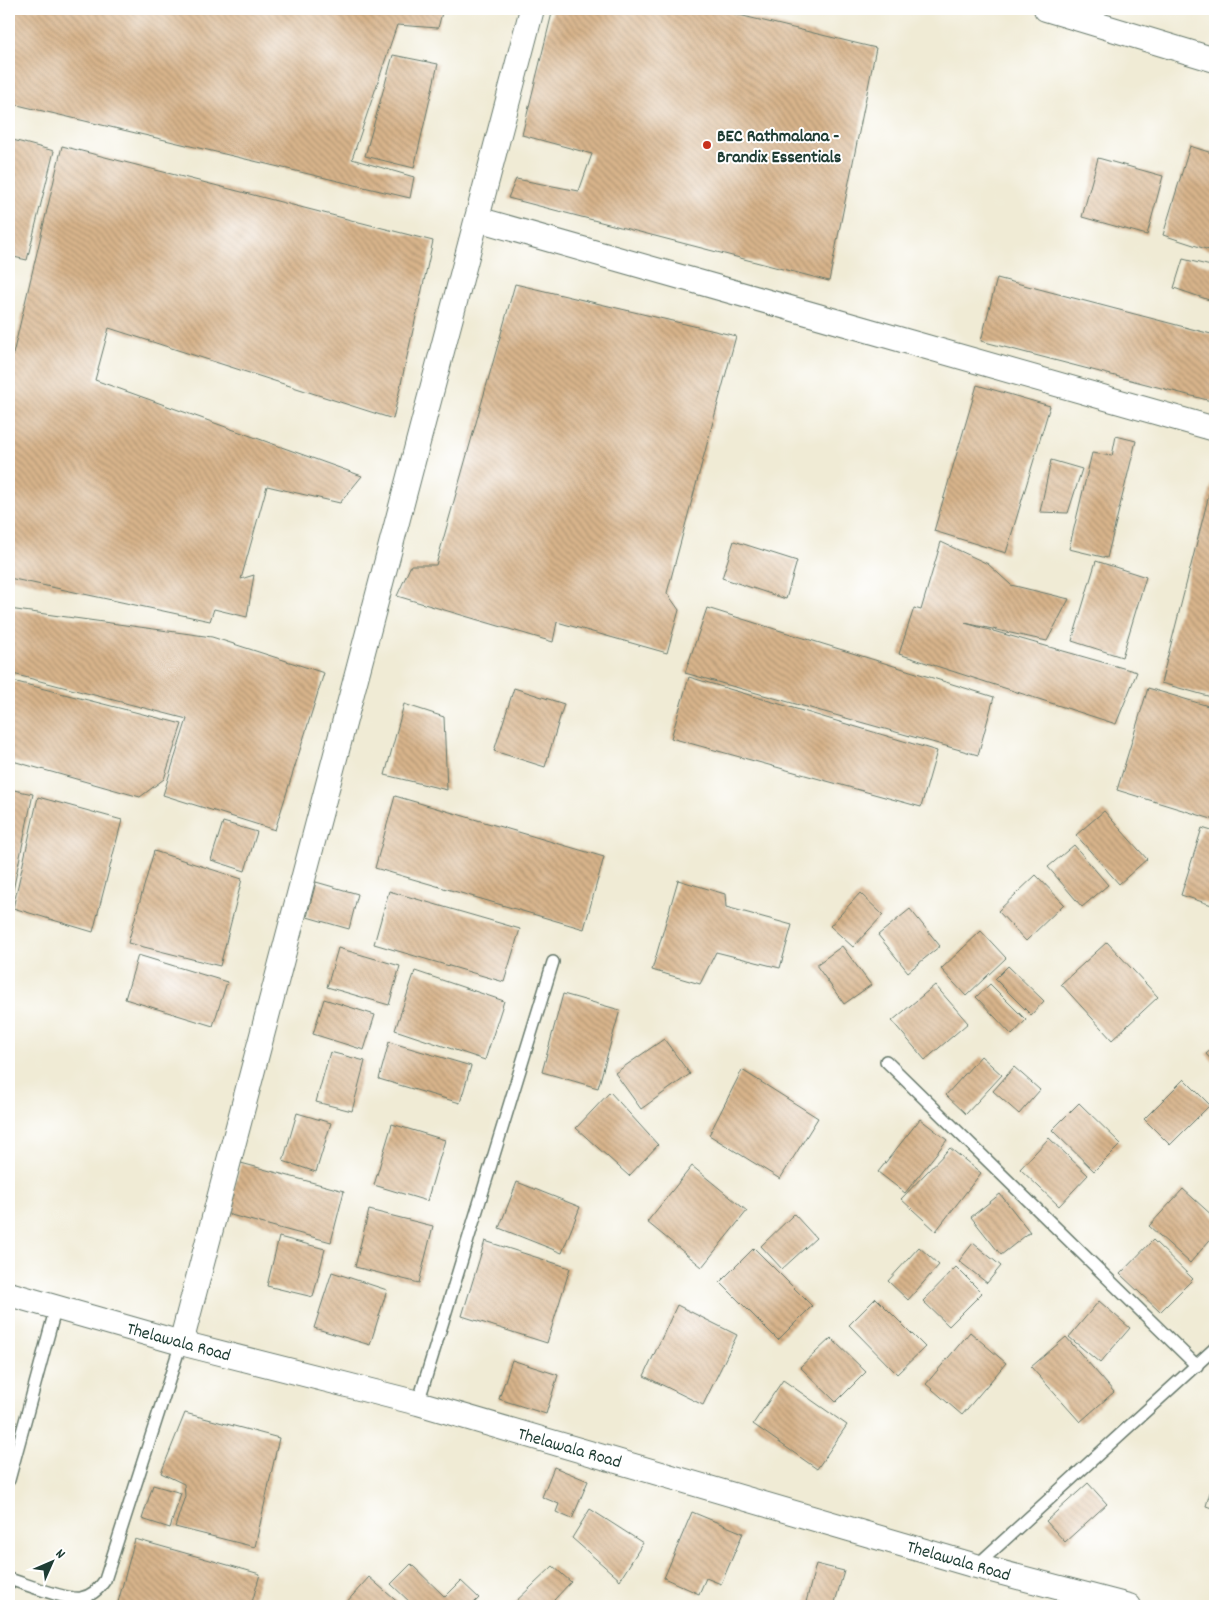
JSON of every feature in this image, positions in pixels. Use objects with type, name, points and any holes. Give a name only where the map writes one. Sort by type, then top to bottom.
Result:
[{"type":"street","points":[[181,1343],[532,9]]},
{"type":"street","points":[[1046,9],[1215,60]]},
{"type":"street","points":[[1082,9],[1215,46]]},
{"type":"street","points":[[477,219],[1215,430]]},
{"type":"street","name":"Thelawala Road","points":[[9,1294],[181,1343],[418,1402],[976,1566],[1129,1606]]},
{"type":"lane","points":[[418,1402],[553,962]]},
{"type":"lane","points":[[886,1061],[1197,1366]]},
{"type":"lane","points":[[9,1480],[56,1307]]},
{"type":"lane","points":[[9,1579],[61,1596],[80,1599],[96,1592],[105,1580],[181,1343]]},
{"type":"lane","points":[[976,1566],[1215,1348]]},
{"type":"building","points":[[9,9],[443,9],[438,28],[397,25],[352,159],[414,177],[410,198],[9,103]]},
{"type":"building","name":"BEC Rathmalana - Brandix Essentials","points":[[553,9],[714,9],[876,48],[829,281],[508,198],[516,179],[579,191],[592,154],[522,135]]},
{"type":"building","points":[[393,55],[438,64],[414,168],[365,156]]},
{"type":"building","points":[[9,139],[54,151],[27,260],[9,256]]},
{"type":"building","points":[[62,146],[433,241],[393,419],[109,328],[95,380],[362,476],[340,503],[267,486],[241,579],[254,575],[247,617],[214,609],[210,621],[9,578],[9,371]]},
{"type":"building","points":[[1190,146],[1215,154],[1215,252],[1163,235]]},
{"type":"building","points":[[1098,158],[1163,176],[1147,235],[1082,217]]},
{"type":"building","points":[[1183,259],[1215,267],[1215,302],[1174,288]]},
{"type":"building","points":[[997,278],[1215,335],[1215,402],[981,341]]},
{"type":"building","points":[[515,284],[736,336],[667,593],[679,610],[667,653],[557,622],[553,642],[397,596],[411,565],[436,565]]},
{"type":"building","points":[[977,385],[1050,406],[1006,553],[934,531]]},
{"type":"building","points":[[1116,436],[1136,441],[1107,558],[1069,549],[1092,453],[1112,456]]},
{"type":"building","points":[[1051,460],[1082,469],[1068,513],[1040,512]]},
{"type":"building","points":[[1215,471],[1215,698],[1161,683]]},
{"type":"building","points":[[734,541],[797,561],[786,599],[722,578]]},
{"type":"building","points":[[941,542],[988,564],[1011,585],[1069,599],[1047,641],[965,623],[1137,672],[1116,724],[899,654],[914,608],[921,610]]},
{"type":"building","points":[[1096,561],[1146,577],[1122,657],[1072,641]]},
{"type":"building","points":[[707,608],[994,697],[978,755],[685,673]]},
{"type":"building","points":[[9,609],[212,637],[324,673],[275,830],[163,795],[187,719],[9,673]]},
{"type":"building","points":[[689,677],[937,751],[921,807],[671,738]]},
{"type":"building","points":[[9,680],[182,724],[164,779],[140,797],[9,760]]},
{"type":"building","points":[[514,688],[564,704],[545,767],[494,751]]},
{"type":"building","points":[[1148,688],[1215,708],[1215,820],[1117,790]]},
{"type":"building","points":[[404,704],[444,717],[447,790],[385,775]]},
{"type":"building","points":[[9,789],[33,794],[10,905],[9,905]]},
{"type":"building","points":[[395,796],[604,857],[584,929],[375,868]]},
{"type":"building","points":[[38,797],[122,820],[93,932],[13,908]]},
{"type":"building","points":[[1104,811],[1147,859],[1119,884],[1076,835]]},
{"type":"building","points":[[223,822],[257,832],[245,871],[211,860]]},
{"type":"building","points":[[1202,828],[1215,832],[1215,906],[1181,895]]},
{"type":"building","points":[[1074,845],[1108,885],[1082,907],[1048,867]]},
{"type":"building","points":[[154,851],[242,879],[220,966],[128,943]]},
{"type":"building","points":[[1036,875],[1064,904],[1026,941],[998,911]]},
{"type":"building","points":[[678,880],[725,894],[726,907],[792,925],[780,968],[716,952],[700,984],[652,970]]},
{"type":"building","points":[[316,882],[358,894],[349,929],[307,917]]},
{"type":"building","points":[[389,891],[520,929],[504,982],[374,944]]},
{"type":"building","points":[[860,893],[883,915],[853,947],[830,926]]},
{"type":"building","points":[[910,909],[940,946],[908,972],[878,935]]},
{"type":"building","points":[[981,931],[1006,958],[966,996],[941,969]]},
{"type":"building","points":[[1107,942],[1158,997],[1112,1040],[1061,984]]},
{"type":"building","points":[[842,946],[871,985],[844,1004],[816,965]]},
{"type":"building","points":[[338,948],[400,966],[389,1005],[327,987]]},
{"type":"building","points":[[138,955],[227,982],[213,1026],[125,999]]},
{"type":"building","points":[[1008,966],[1044,1001],[1031,1015],[995,979]]},
{"type":"building","points":[[415,971],[504,1001],[485,1060],[395,1030]]},
{"type":"building","points":[[990,984],[1026,1020],[1012,1035],[976,997]]},
{"type":"building","points":[[935,985],[968,1023],[925,1060],[892,1021]]},
{"type":"building","points":[[563,994],[620,1010],[598,1088],[542,1072]]},
{"type":"building","points":[[324,999],[375,1015],[364,1050],[313,1034]]},
{"type":"building","points":[[664,1039],[690,1074],[641,1109],[615,1073]]},
{"type":"building","points":[[389,1042],[471,1066],[460,1103],[379,1079]]},
{"type":"building","points":[[1215,1046],[1215,1064],[1206,1054]]},
{"type":"building","points":[[330,1052],[365,1061],[352,1111],[316,1102]]},
{"type":"building","points":[[981,1056],[1002,1075],[966,1114],[946,1095]]},
{"type":"building","points":[[1014,1067],[1040,1090],[1019,1114],[993,1091]]},
{"type":"building","points":[[742,1070],[818,1118],[780,1179],[709,1135]]},
{"type":"building","points":[[1184,1079],[1210,1105],[1170,1145],[1144,1119]]},
{"type":"building","points":[[610,1092],[658,1145],[629,1176],[576,1128]]},
{"type":"building","points":[[1079,1103],[1121,1144],[1094,1171],[1052,1130]]},
{"type":"building","points":[[297,1113],[331,1123],[316,1172],[283,1161]]},
{"type":"building","points":[[920,1119],[947,1140],[905,1193],[878,1172]]},
{"type":"building","points":[[392,1124],[445,1140],[427,1201],[374,1185]]},
{"type":"building","points":[[1049,1138],[1088,1175],[1059,1206],[1020,1169]]},
{"type":"building","points":[[950,1148],[981,1173],[936,1231],[901,1199]]},
{"type":"building","points":[[241,1163],[344,1191],[331,1242],[227,1214]]},
{"type":"building","points":[[692,1166],[747,1211],[702,1267],[647,1222]]},
{"type":"building","points":[[517,1182],[580,1207],[562,1253],[499,1228]]},
{"type":"building","points":[[1183,1189],[1215,1218],[1215,1234],[1190,1263],[1149,1226]]},
{"type":"building","points":[[1000,1194],[1030,1232],[1001,1255],[971,1217]]},
{"type":"building","points":[[369,1210],[433,1226],[419,1283],[355,1267]]},
{"type":"building","points":[[794,1214],[816,1238],[782,1269],[761,1246]]},
{"type":"building","points":[[279,1237],[325,1249],[313,1297],[267,1286]]},
{"type":"building","points":[[1153,1240],[1193,1279],[1160,1312],[1120,1274]]},
{"type":"building","points":[[485,1241],[570,1268],[547,1343],[462,1316]]},
{"type":"building","points":[[973,1243],[1001,1266],[987,1283],[959,1261]]},
{"type":"building","points":[[919,1247],[939,1265],[908,1300],[888,1281]]},
{"type":"building","points":[[754,1248],[812,1306],[778,1340],[720,1282]]},
{"type":"building","points":[[956,1267],[982,1293],[949,1326],[923,1301]]},
{"type":"building","points":[[332,1272],[387,1290],[370,1345],[314,1328]]},
{"type":"building","points":[[876,1298],[925,1347],[897,1374],[849,1325]]},
{"type":"building","points":[[1099,1301],[1130,1328],[1100,1363],[1069,1337]]},
{"type":"building","points":[[677,1305],[737,1335],[703,1405],[644,1376]]},
{"type":"building","points":[[970,1332],[1006,1363],[962,1415],[926,1384]]},
{"type":"building","points":[[1066,1337],[1114,1392],[1080,1422],[1031,1367]]},
{"type":"building","points":[[831,1338],[866,1372],[836,1402],[800,1367]]},
{"type":"building","points":[[512,1360],[558,1375],[546,1414],[499,1399]]},
{"type":"building","points":[[783,1380],[847,1425],[817,1469],[753,1424]]},
{"type":"building","points":[[185,1413],[279,1438],[255,1547],[175,1527],[185,1496],[184,1484],[161,1473]]},
{"type":"building","points":[[554,1467],[588,1481],[572,1519],[556,1512],[559,1504],[542,1497]]},
{"type":"building","points":[[1215,1475],[1215,1509],[1206,1506]]},
{"type":"building","points":[[1088,1483],[1107,1504],[1065,1542],[1046,1521]]},
{"type":"building","points":[[153,1485],[181,1493],[170,1528],[142,1519]]},
{"type":"building","points":[[590,1509],[643,1543],[620,1580],[572,1538]]},
{"type":"building","points":[[692,1512],[743,1533],[721,1584],[706,1578],[699,1594],[664,1578]]},
{"type":"building","points":[[135,1539],[260,1574],[251,1606],[117,1606]]},
{"type":"building","points":[[411,1564],[445,1597],[461,1581],[479,1598],[471,1606],[414,1606],[391,1584]]},
{"type":"building","points":[[816,1564],[844,1571],[834,1606],[805,1606]]},
{"type":"building","points":[[553,1566],[571,1582],[554,1600],[560,1606],[511,1606]]},
{"type":"building","points":[[369,1577],[402,1606],[348,1606],[345,1604]]},
{"type":"place","name":"BEC Rathmalana - Brandix Essentials","points":[[707,145]]}]
